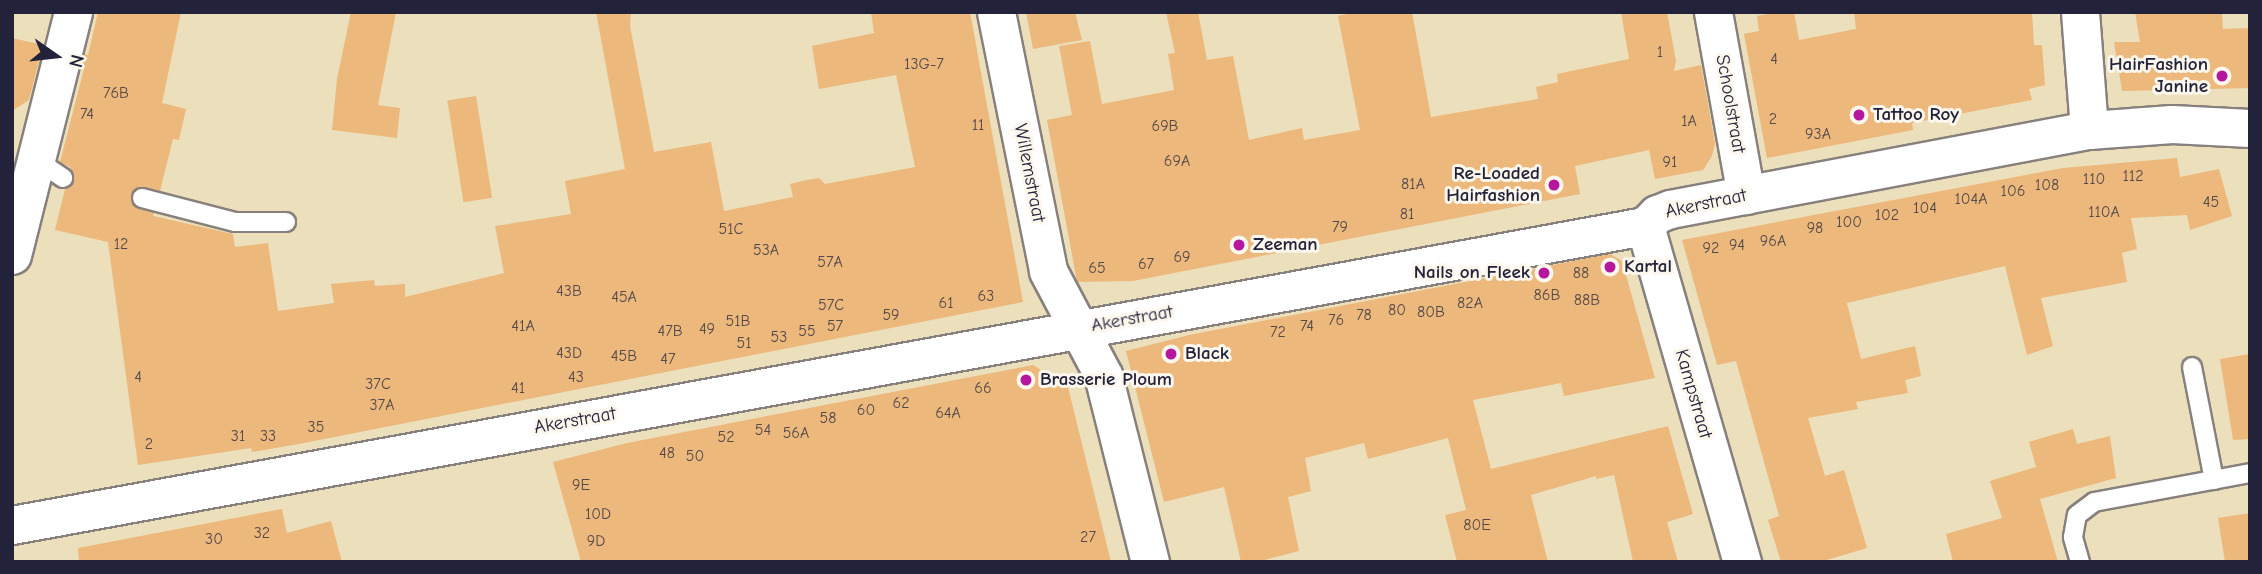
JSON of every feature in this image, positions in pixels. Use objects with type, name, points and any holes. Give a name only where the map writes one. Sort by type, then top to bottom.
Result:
[{"type":"street","points":[[12,255],[73,12]]},
{"type":"street","name":"Willemstraat","points":[[996,12],[1048,271],[1103,375],[1150,562]]},
{"type":"street","name":"Schoolstraat","points":[[1713,12],[1746,195]]},
{"type":"street","points":[[2080,12],[2089,130]]},
{"type":"street","name":"Akerstraat","points":[[12,525],[1645,226],[1657,215],[1670,209],[2089,130],[2172,124],[2250,128]]},
{"type":"street","name":"Kampstraat","points":[[1645,226],[1742,562]]},
{"type":"lane","points":[[142,198],[235,222],[286,222]]},
{"type":"lane","points":[[2192,366],[2214,480]]},
{"type":"lane","points":[[2080,562],[2073,537],[2077,515],[2094,502],[2250,473]]},
{"type":"building","points":[[98,12],[181,12],[162,103],[186,109],[179,140],[173,139],[160,191],[138,187],[131,195],[131,202],[139,209],[154,213],[153,216],[233,234],[235,247],[268,243],[278,311],[334,303],[331,284],[374,280],[375,286],[405,284],[405,297],[504,273],[495,226],[571,214],[565,181],[625,169],[596,12],[631,12],[630,26],[654,152],[711,142],[724,211],[793,197],[790,184],[807,180],[819,178],[825,184],[915,167],[896,75],[819,89],[812,46],[874,33],[871,12],[970,12],[1023,302],[299,444],[252,452],[251,448],[138,465],[108,242],[55,230],[65,189],[74,179],[70,167],[60,162],[85,65],[81,68],[84,54],[88,55]]},
{"type":"building","points":[[351,12],[396,12],[378,105],[400,108],[397,138],[332,130],[337,79]]},
{"type":"building","points":[[1026,12],[1075,12],[1082,40],[1033,49]]},
{"type":"building","points":[[1166,12],[1198,12],[1207,60],[1233,56],[1249,140],[1302,128],[1304,140],[1360,130],[1338,16],[1356,12],[1412,12],[1431,117],[1538,99],[1536,87],[1558,82],[1557,74],[1629,59],[1621,12],[1667,12],[1676,61],[1674,71],[1701,65],[1715,143],[1712,156],[1703,170],[1655,179],[1649,150],[1575,166],[1580,194],[1133,281],[1077,282],[1047,120],[1072,115],[1059,46],[1090,41],[1102,104],[1174,90],[1168,54],[1175,53]]},
{"type":"building","points":[[1794,12],[1799,40],[1856,29],[1854,12],[2032,12],[2034,45],[2042,45],[2045,85],[2029,89],[2032,100],[1912,123],[1913,130],[1767,158],[1744,34],[1759,31],[1757,16]]},
{"type":"building","points":[[2135,12],[2222,12],[2223,29],[2250,28],[2250,88],[2122,91],[2114,42],[2140,42]]},
{"type":"building","points":[[12,38],[43,45],[29,100],[12,111]]},
{"type":"building","points":[[476,96],[492,198],[463,202],[447,101]]},
{"type":"building","points":[[2177,158],[2180,177],[2219,169],[2232,216],[2190,230],[2187,215],[2131,218],[2137,249],[2122,253],[2127,282],[2041,298],[2053,346],[2027,355],[2005,266],[1847,303],[1861,359],[1915,346],[1921,376],[1905,380],[1908,393],[1856,402],[1858,409],[1808,418],[1825,476],[1844,470],[1867,548],[1820,562],[1781,562],[1768,520],[1779,516],[1736,361],[1717,365],[1682,240],[2063,168]]},
{"type":"building","points":[[1610,254],[1622,261],[1655,378],[1564,396],[1561,383],[1473,400],[1491,469],[1668,426],[1693,514],[1667,522],[1678,562],[1633,562],[1614,475],[1596,479],[1596,476],[1531,495],[1548,562],[1457,562],[1445,515],[1466,510],[1448,438],[1368,459],[1364,443],[1305,458],[1311,491],[1288,497],[1299,551],[1256,562],[1241,562],[1224,487],[1164,502],[1126,351],[1189,335]]},
{"type":"building","points":[[2250,354],[2250,439],[2233,440],[2220,359]]},
{"type":"building","points":[[1033,365],[1068,387],[1111,562],[581,562],[553,462],[627,443]]},
{"type":"building","points":[[2073,429],[2077,444],[2110,436],[2116,478],[2040,499],[2058,562],[1953,562],[1946,534],[2002,518],[1990,481],[2036,467],[2029,442]]},
{"type":"building","points":[[282,509],[287,533],[331,521],[342,562],[79,562],[78,548]]},
{"type":"building","points":[[2250,513],[2250,562],[2225,562],[2218,518]]},
{"type":"place","name":"HairFashion Janine","points":[[2222,76]]},
{"type":"place","name":"Tattoo Roy","points":[[1859,115]]},
{"type":"place","name":"Re-Loaded Hairfashion","points":[[1554,185]]},
{"type":"place","name":"Zeeman","points":[[1239,245]]},
{"type":"place","name":"Kartal","points":[[1610,267]]},
{"type":"place","name":"Nails on Fleek","points":[[1544,273]]},
{"type":"place","name":"Black","points":[[1171,354]]},
{"type":"place","name":"Brasserie Ploum","points":[[1026,380]]}]
